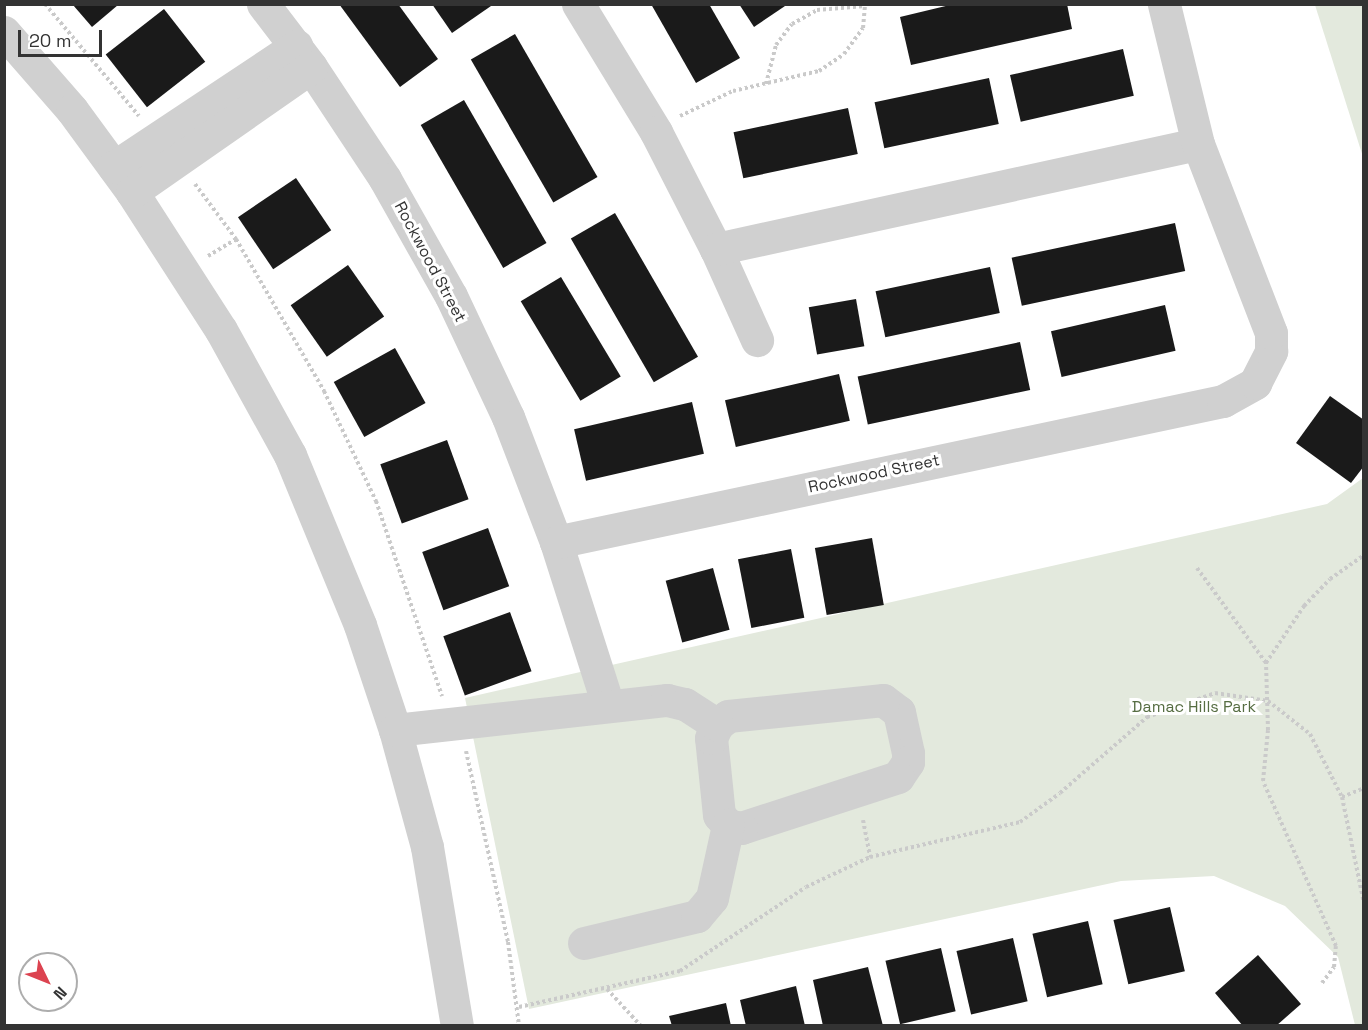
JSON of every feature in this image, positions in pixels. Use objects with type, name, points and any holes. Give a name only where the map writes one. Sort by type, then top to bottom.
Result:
[{"type":"street","name":"Rockwood Street","points":[[263,4],[303,57],[385,179],[451,296],[508,417],[556,542],[608,705]]},
{"type":"street","points":[[578,4],[656,132],[716,249],[757,340]]},
{"type":"street","name":"Rockwood Street","points":[[556,542],[1240,394],[1265,368],[1271,333],[1267,315],[1251,287],[1198,144],[1164,4]]},
{"type":"street","points":[[4,32],[72,110],[184,270],[290,455],[360,625],[395,730],[428,847],[457,1026]]},
{"type":"street","points":[[123,180],[303,57]]},
{"type":"street","points":[[716,249],[1198,144]]},
{"type":"street","points":[[395,730],[667,700],[685,704],[717,725]]},
{"type":"street","points":[[883,700],[899,712],[908,762],[898,777],[858,791],[753,825],[741,828],[728,825],[719,815],[711,738],[717,725],[728,716],[742,712],[883,700]]},
{"type":"street","points":[[584,943],[697,916],[712,898],[728,825]]},
{"type":"path","points":[[656,132],[713,98],[819,71],[844,54],[863,28],[865,5],[817,10],[792,24],[776,45],[766,84]]},
{"type":"path","points":[[184,270],[236,239],[324,391],[376,501],[451,723],[463,738],[482,813],[519,1007],[519,1026]]},
{"type":"path","points":[[1266,663],[1304,606],[1330,579],[1364,555]]},
{"type":"path","points":[[1197,568],[1266,663],[1268,701],[1263,781],[1336,946],[1334,967],[1322,983]]},
{"type":"path","points":[[519,1007],[680,971],[806,887],[870,857],[1020,822],[1060,793],[1147,717],[1215,693],[1268,701],[1310,734],[1342,797],[1364,903]]},
{"type":"path","points":[[1342,797],[1364,788]]},
{"type":"path","points":[[858,791],[870,857]]},
{"type":"path","points":[[606,988],[641,1026]]},
{"type":"green space","points":[[1315,5],[1363,5],[1363,157]]},
{"type":"green space","name":"Damac Hills Park","points":[[1363,478],[1363,1025],[1355,1025],[1338,957],[1285,906],[1214,876],[1121,881],[529,1009],[465,698],[1327,504]]},
{"type":"building","points":[[339,4],[398,4],[438,59],[400,87]]},
{"type":"building","points":[[432,4],[490,4],[491,6],[452,33]]},
{"type":"building","points":[[651,4],[709,4],[740,58],[696,83]]},
{"type":"building","points":[[739,4],[788,4],[754,27]]},
{"type":"building","points":[[954,4],[1067,4],[1072,29],[911,65],[900,17]]},
{"type":"building","points":[[73,5],[118,5],[92,27]]},
{"type":"building","points":[[164,9],[205,62],[147,107],[106,55]]},
{"type":"building","points":[[515,34],[598,177],[553,202],[471,60]]},
{"type":"building","points":[[1123,49],[1134,96],[1021,122],[1010,75]]},
{"type":"building","points":[[989,78],[999,124],[884,148],[875,102]]},
{"type":"building","points":[[464,100],[546,243],[503,268],[421,125]]},
{"type":"building","points":[[848,108],[858,154],[743,178],[734,132]]},
{"type":"building","points":[[296,178],[331,230],[273,269],[238,217]]},
{"type":"building","points":[[615,213],[698,357],[654,382],[571,238]]},
{"type":"building","points":[[1175,223],[1185,271],[1022,306],[1012,258]]},
{"type":"building","points":[[348,265],[384,317],[327,357],[291,305]]},
{"type":"building","points":[[990,267],[1000,313],[885,337],[876,291]]},
{"type":"building","points":[[561,277],[621,376],[580,401],[521,301]]},
{"type":"building","points":[[856,299],[864,346],[817,355],[809,307]]},
{"type":"building","points":[[1165,305],[1176,351],[1062,377],[1051,331]]},
{"type":"building","points":[[1020,342],[1030,390],[868,424],[858,377]]},
{"type":"building","points":[[395,348],[426,403],[364,437],[334,382]]},
{"type":"building","points":[[839,374],[850,421],[736,447],[725,400]]},
{"type":"building","points":[[1330,396],[1364,420],[1364,466],[1351,483],[1296,443]]},
{"type":"building","points":[[692,402],[704,454],[586,481],[574,429]]},
{"type":"building","points":[[447,440],[469,499],[402,523],[380,464]]},
{"type":"building","points":[[488,528],[509,586],[443,610],[422,552]]},
{"type":"building","points":[[872,538],[884,605],[827,615],[815,548]]},
{"type":"building","points":[[791,549],[804,618],[751,628],[738,559]]},
{"type":"building","points":[[713,568],[730,630],[682,643],[666,581]]},
{"type":"building","points":[[510,612],[532,671],[465,695],[443,636]]},
{"type":"building","points":[[1170,907],[1185,971],[1128,984],[1113,920]]},
{"type":"building","points":[[1088,921],[1103,984],[1047,997],[1032,934]]},
{"type":"building","points":[[1013,938],[1028,1001],[971,1014],[956,951]]},
{"type":"building","points":[[941,948],[956,1011],[900,1024],[885,961]]},
{"type":"building","points":[[1258,955],[1301,1004],[1276,1026],[1243,1026],[1215,993]]},
{"type":"building","points":[[868,967],[883,1026],[823,1026],[813,980]]},
{"type":"building","points":[[796,986],[805,1026],[746,1026],[740,1000]]},
{"type":"building","points":[[726,1003],[731,1026],[672,1026],[669,1016]]}]
